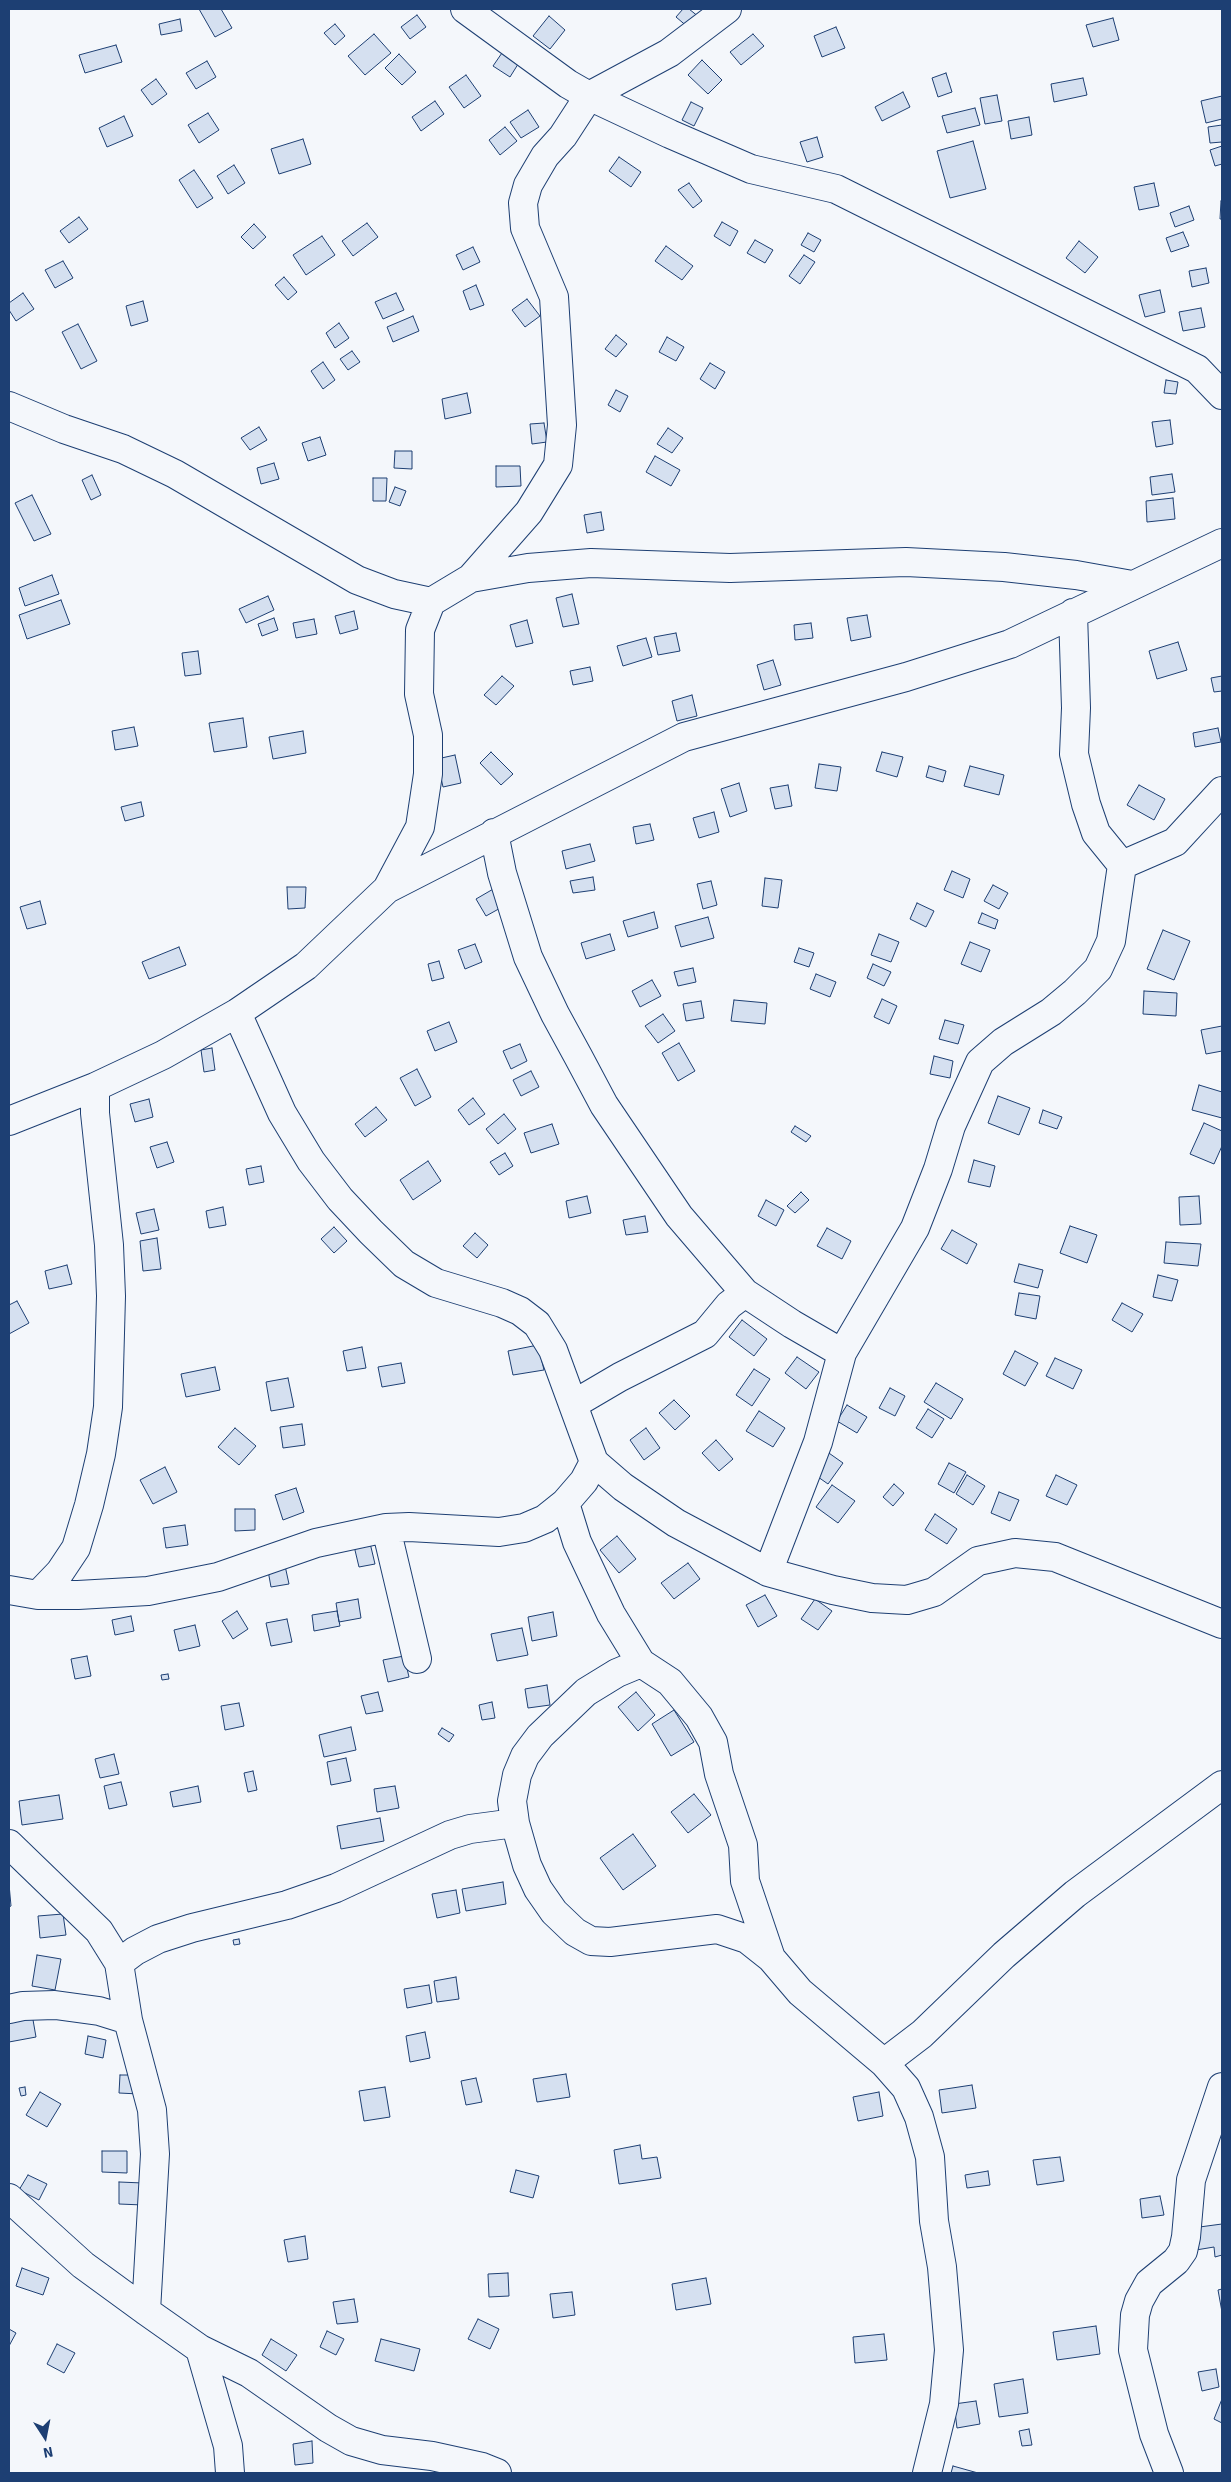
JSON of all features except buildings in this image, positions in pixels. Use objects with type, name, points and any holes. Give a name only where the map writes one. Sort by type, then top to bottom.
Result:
[{"type":"street","points":[[465,9],[589,96],[751,169],[836,188],[1197,369],[1222,395]]},
{"type":"street","points":[[387,889],[420,827],[428,774],[428,735],[419,694],[420,630],[431,602],[471,578],[529,512],[558,465],[562,425],[554,298],[525,228],[522,203],[528,185],[545,156],[563,136],[589,96],[668,53],[727,9]]},
{"type":"street","points":[[9,406],[64,429],[123,449],[175,474],[357,580],[394,594],[431,602]]},
{"type":"street","points":[[9,1138],[20,1117],[95,1087],[162,1055],[237,1014],[306,966],[387,889],[684,737],[906,677],[1010,644],[1222,543]]},
{"type":"street","points":[[471,578],[528,568],[591,563],[730,568],[906,562],[1004,567],[1076,575],[1132,585]]},
{"type":"street","points":[[768,1572],[818,1442],[842,1353],[915,1228],[938,1169],[951,1126],[980,1062],[1003,1042],[1051,1012],[1098,969],[1111,941],[1122,865],[1096,833],[1086,804],[1074,754],[1076,708],[1073,613]]},
{"type":"street","points":[[1122,865],[1175,842],[1222,791]]},
{"type":"street","points":[[494,833],[502,873],[528,957],[555,1014],[604,1105],[679,1216],[744,1293],[842,1353]]},
{"type":"street","points":[[237,1014],[282,1113],[311,1161],[340,1199],[404,1264],[436,1283],[502,1303],[520,1311],[537,1324],[553,1350],[594,1462],[623,1488],[676,1524],[768,1572],[872,1598],[907,1600],[934,1592],[978,1561],[1015,1553],[1055,1557],[1222,1624]]},
{"type":"street","points":[[38,1595],[60,1572],[76,1548],[89,1505],[101,1454],[108,1408],[111,1296],[109,1238],[95,1113],[95,1087]]},
{"type":"street","points":[[574,1404],[620,1377],[704,1334],[729,1305],[744,1293]]},
{"type":"street","points":[[9,1590],[38,1595],[118,1594],[186,1584],[247,1568],[316,1543],[386,1528],[409,1527],[500,1532],[524,1528],[545,1519],[566,1503],[584,1481],[594,1462]]},
{"type":"street","points":[[566,1503],[577,1542],[611,1614],[641,1664],[670,1682],[699,1717],[713,1742],[719,1774],[743,1845],[745,1881],[771,1958]]},
{"type":"street","points":[[386,1528],[417,1659]]},
{"type":"street","points":[[641,1664],[617,1673],[586,1692],[540,1736],[525,1756],[517,1775],[512,1800],[514,1824],[526,1865],[554,1912],[574,1932],[591,1941],[638,1939],[717,1929],[747,1939],[771,1958],[800,1992],[884,2063],[906,2088],[919,2117],[930,2157],[934,2221],[942,2267],[949,2350],[944,2404],[927,2473]]},
{"type":"street","points":[[884,2063],[922,2034],[1004,1955],[1075,1894],[1222,1785]]},
{"type":"street","points":[[119,1963],[135,1950],[158,1939],[192,1928],[287,1905],[336,1888],[450,1835],[470,1829],[514,1824]]},
{"type":"street","points":[[9,1844],[99,1931],[119,1963],[128,2020],[152,2110],[156,2154],[146,2312]]},
{"type":"street","points":[[9,2009],[55,2004],[99,2011],[128,2020]]},
{"type":"street","points":[[1169,2473],[1154,2434],[1134,2350],[1135,2315],[1139,2300],[1149,2283],[1176,2262],[1183,2251],[1191,2180],[1222,2087]]},
{"type":"street","points":[[9,2198],[83,2265],[146,2312],[200,2349],[249,2373],[328,2428],[351,2441],[382,2450],[432,2456],[482,2467],[497,2473]]},
{"type":"street","points":[[200,2349],[228,2446],[230,2473]]}]
